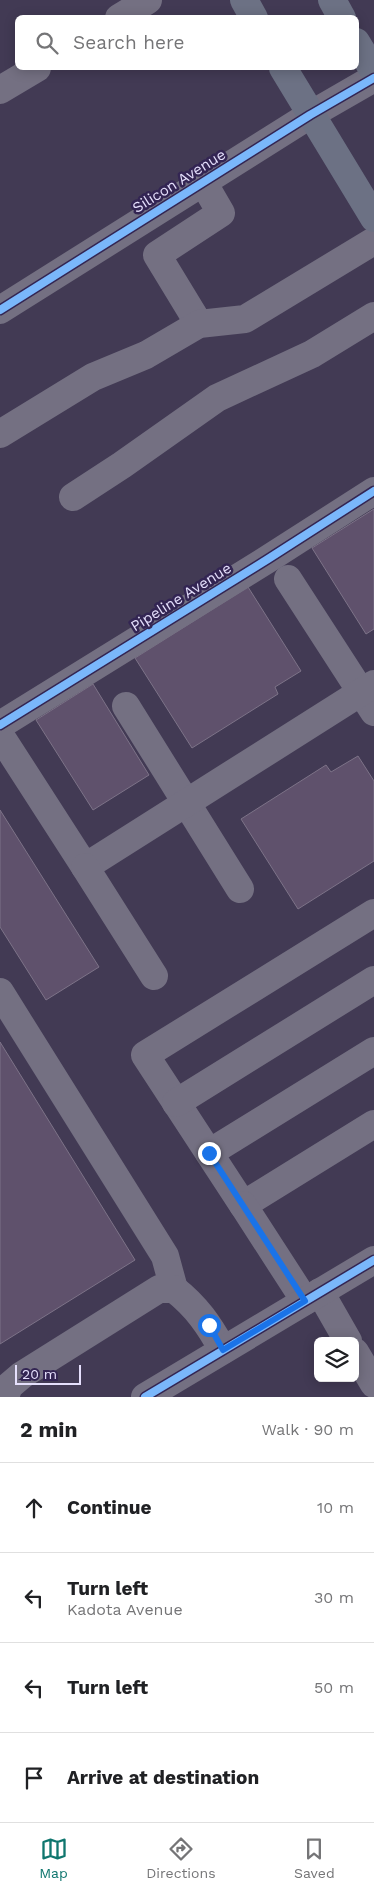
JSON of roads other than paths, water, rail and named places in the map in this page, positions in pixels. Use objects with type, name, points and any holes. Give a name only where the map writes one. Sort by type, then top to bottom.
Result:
[{"type":"main road","points":[[244,0],[252,15]]},
{"type":"main road","points":[[332,0],[340,15]]},
{"type":"main road","points":[[359,47],[374,71]]},
{"type":"main road","points":[[284,70],[374,218]]},
{"type":"street","points":[[124,15],[148,0]]},
{"type":"street","points":[[0,90],[34,70]]},
{"type":"street","name":"Silicon Avenue","points":[[0,310],[310,115],[374,78]]},
{"type":"street","points":[[199,324],[157,255],[221,213],[203,182]]},
{"type":"street","points":[[0,434],[94,377],[146,355],[199,324],[245,319],[374,241]]},
{"type":"street","points":[[73,497],[217,398],[312,354],[374,316]]},
{"type":"street","name":"Pipeline Avenue","points":[[0,725],[268,560],[374,490]]},
{"type":"street","points":[[85,867],[187,803],[370,696],[288,579]]},
{"type":"street","points":[[126,706],[240,889]]},
{"type":"street","points":[[0,735],[154,976]]},
{"type":"street","points":[[345,1337],[243,1205],[145,1055],[373,916]]},
{"type":"street","points":[[176,1103],[374,980]]},
{"type":"street","points":[[0,992],[165,1256],[174,1289],[195,1307],[209,1325],[223,1350]]},
{"type":"street","points":[[209,1153],[374,1051]]},
{"type":"street","points":[[243,1205],[374,1124]]},
{"type":"street","points":[[145,1397],[374,1260]]},
{"type":"street","points":[[5,1397],[9,1386],[22,1375],[159,1289],[174,1289]]},
{"type":"street","points":[[359,1359],[374,1384]]}]
